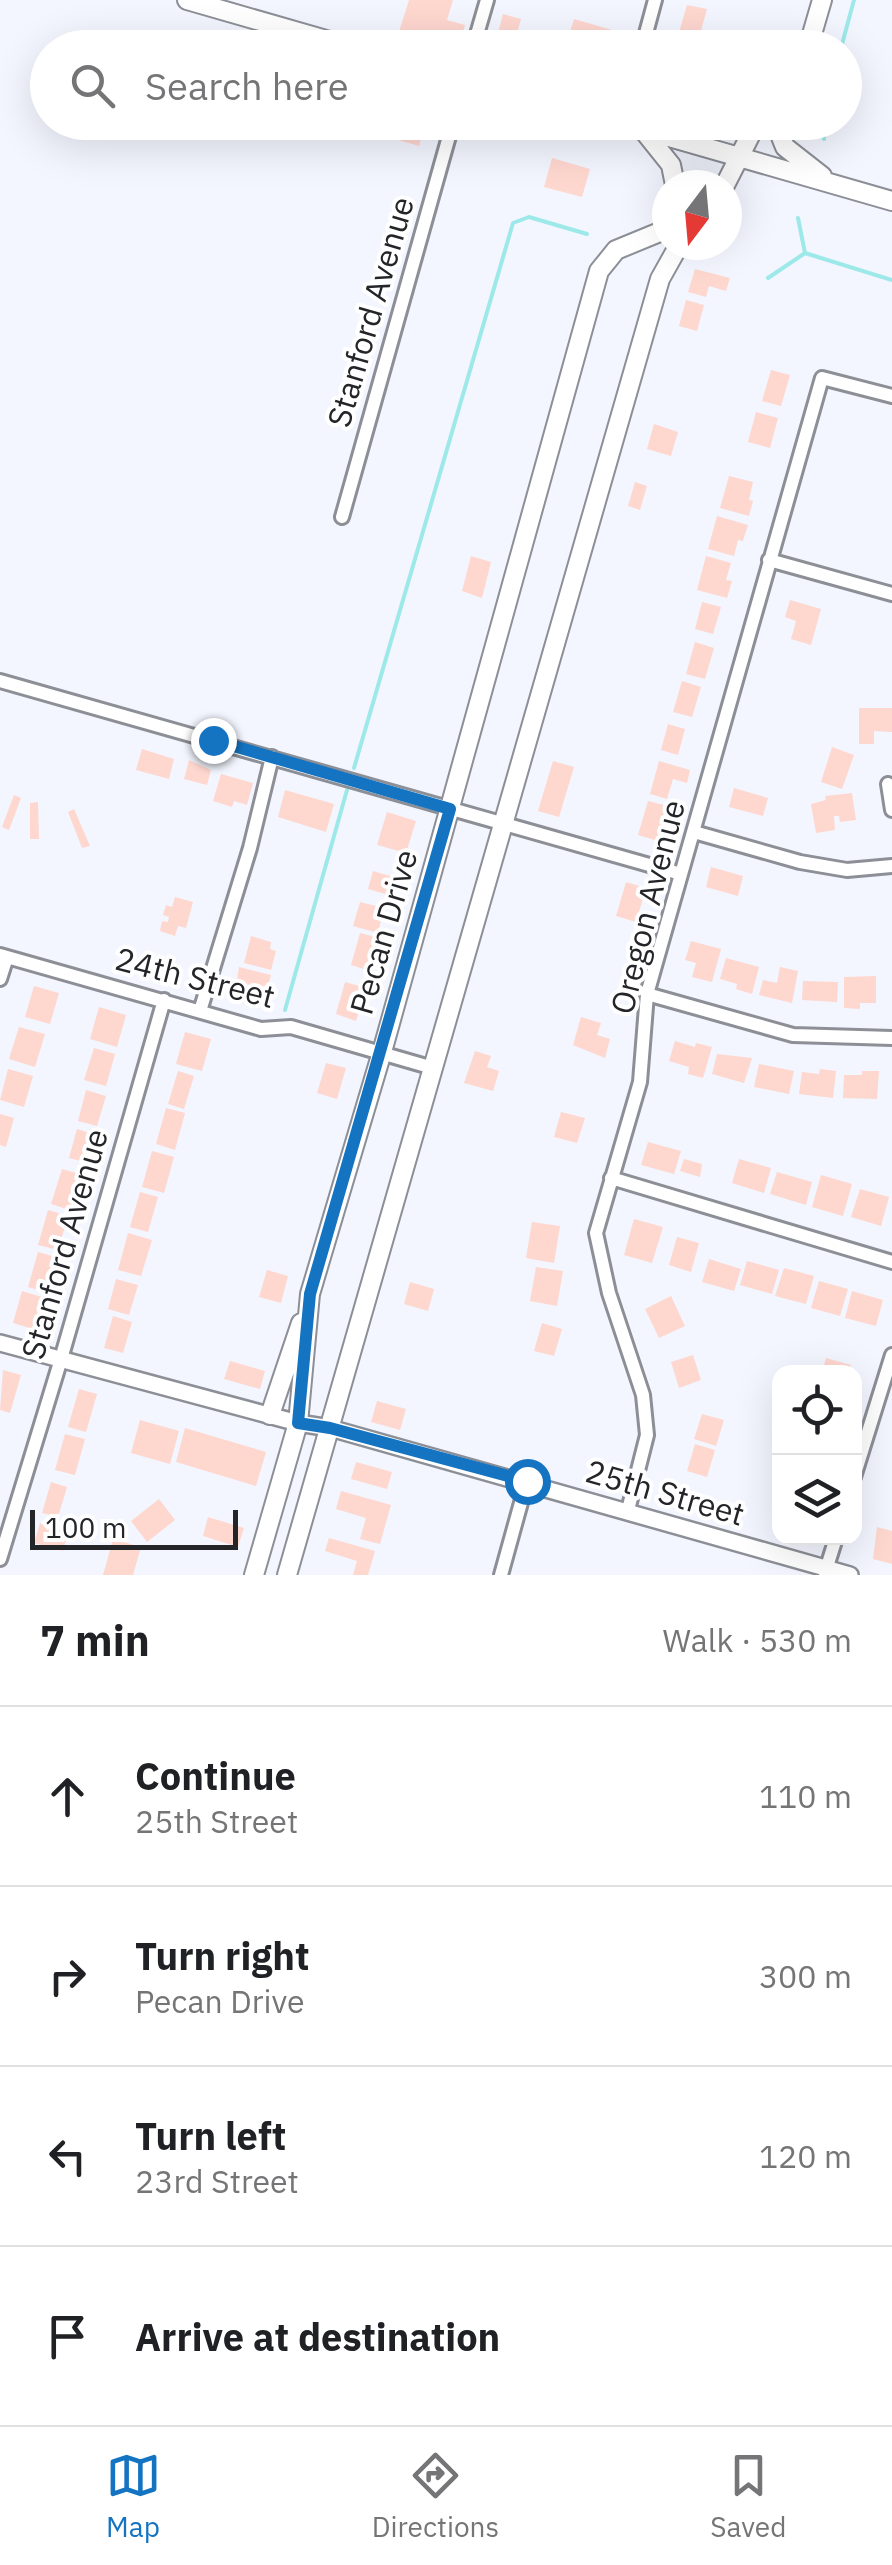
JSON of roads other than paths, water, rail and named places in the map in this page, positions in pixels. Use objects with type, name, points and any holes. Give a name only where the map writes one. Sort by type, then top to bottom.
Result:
[{"type":"main road","points":[[187,0],[291,30]]},
{"type":"main road","points":[[813,30],[822,0]]},
{"type":"main road","points":[[651,140],[672,170]]},
{"type":"main road","points":[[678,140],[892,201]]},
{"type":"main road","points":[[733,170],[748,140]]},
{"type":"main road","points":[[781,140],[784,147],[830,183]]},
{"type":"main road","name":"Pecan Drive","points":[[254,1575],[298,1423],[310,1294],[382,1052],[599,271],[616,250],[652,235]]},
{"type":"main road","points":[[288,1575],[660,279],[671,260]]},
{"type":"main road","points":[[270,1416],[310,1294]]},
{"type":"street","points":[[478,30],[486,0]]},
{"type":"street","points":[[647,30],[655,0]]},
{"type":"street","name":"Stanford Avenue","points":[[342,517],[448,140]]},
{"type":"street","name":"Oregon Avenue","points":[[628,1510],[647,1435],[643,1395],[608,1293],[596,1232],[640,1082],[647,994],[822,378],[892,396]]},
{"type":"street","points":[[769,560],[892,594]]},
{"type":"street","points":[[0,680],[681,874]]},
{"type":"street","points":[[200,1010],[250,848],[272,757]]},
{"type":"street","points":[[888,784],[892,810]]},
{"type":"street","points":[[694,832],[816,865],[847,870],[892,866]]},
{"type":"street","points":[[0,980],[3,956]]},
{"type":"street","name":"24th Street","points":[[3,956],[261,1029],[291,1027],[433,1068]]},
{"type":"street","points":[[647,994],[793,1034],[892,1038]]},
{"type":"street","name":"Stanford Avenue","points":[[0,1560],[164,1000]]},
{"type":"street","points":[[611,1178],[892,1262]]},
{"type":"street","name":"25th Street","points":[[0,1343],[527,1481],[850,1575]]},
{"type":"street","points":[[861,1455],[892,1355]]},
{"type":"street","points":[[501,1575],[527,1481]]},
{"type":"street","points":[[826,1571],[834,1545]]},
{"type":"waterway","points":[[846,30],[854,0]]},
{"type":"waterway","points":[[354,768],[513,223],[529,217],[587,234]]},
{"type":"waterway","points":[[798,218],[805,253],[892,280]]},
{"type":"waterway","points":[[768,278],[805,253]]},
{"type":"waterway","points":[[285,1010],[347,790]]}]
